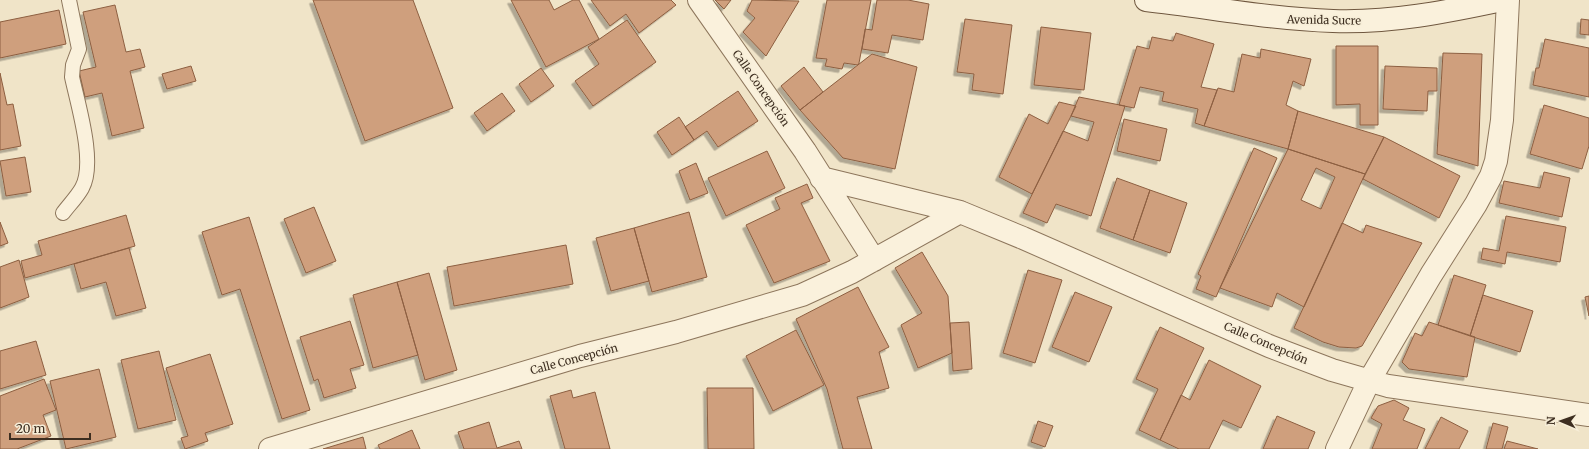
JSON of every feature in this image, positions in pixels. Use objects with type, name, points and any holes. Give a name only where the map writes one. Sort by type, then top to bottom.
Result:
[{"type":"street","name":"Calle Concepción","points":[[699,0],[800,145],[874,260]]},
{"type":"street","name":"Avenida Sucre","points":[[1146,0],[1278,18],[1334,22],[1411,17],[1447,12],[1502,0]]},
{"type":"street","points":[[1337,449],[1369,380],[1431,275],[1476,204],[1491,176],[1496,161],[1502,120],[1508,0]]},
{"type":"street","name":"Calle Concepción","points":[[822,178],[960,212],[1023,238],[1269,346],[1332,370],[1388,386],[1589,415]]},
{"type":"street","name":"Calle Concepción","points":[[270,449],[573,358],[676,332],[802,295],[852,272],[960,212]]},
{"type":"lane","points":[[63,213],[82,188],[88,168],[87,150],[72,77],[73,65],[79,49],[69,0]]},
{"type":"building","points":[[313,0],[413,0],[453,108],[365,141]]},
{"type":"building","points":[[511,0],[549,0],[554,10],[573,0],[579,0],[599,39],[546,67]]},
{"type":"building","points":[[591,0],[671,0],[676,5],[639,33],[626,14],[610,26]]},
{"type":"building","points":[[715,0],[731,0],[724,9]]},
{"type":"building","points":[[752,0],[799,1],[766,56],[743,32],[755,18],[747,11]]},
{"type":"building","points":[[827,0],[871,0],[858,65],[844,63],[842,69],[825,66],[827,59],[816,58]]},
{"type":"building","points":[[877,0],[908,0],[929,4],[923,40],[892,35],[888,53],[862,49],[865,29],[872,30]]},
{"type":"building","points":[[115,5],[126,52],[140,49],[145,67],[130,71],[144,128],[112,136],[102,93],[85,97],[79,71],[96,67],[83,12]]},
{"type":"building","points":[[59,10],[66,44],[0,58],[0,22]]},
{"type":"building","points":[[965,19],[1012,25],[1003,94],[972,90],[974,74],[957,72]]},
{"type":"building","points":[[1581,19],[1589,20],[1589,35],[1580,34]]},
{"type":"building","points":[[627,20],[656,62],[593,106],[575,81],[599,64],[588,47]]},
{"type":"building","points":[[1041,27],[1091,33],[1084,90],[1034,85]]},
{"type":"building","points":[[1176,33],[1214,44],[1201,87],[1217,90],[1204,126],[1195,123],[1198,109],[1162,101],[1164,92],[1140,87],[1134,108],[1119,105],[1137,46],[1149,49],[1152,37],[1173,41]]},
{"type":"building","points":[[1545,39],[1589,48],[1589,97],[1533,85],[1536,68],[1539,68]]},
{"type":"building","points":[[1336,46],[1378,46],[1378,125],[1360,125],[1360,104],[1336,105]]},
{"type":"building","points":[[1261,49],[1311,59],[1304,86],[1293,81],[1286,105],[1298,111],[1288,149],[1204,126],[1218,88],[1234,92],[1242,54],[1260,58]]},
{"type":"building","points":[[1443,53],[1482,54],[1478,166],[1437,154]]},
{"type":"building","points":[[872,54],[917,67],[895,169],[843,158],[800,110]]},
{"type":"building","points":[[191,66],[196,81],[167,89],[162,74]]},
{"type":"building","points":[[1385,66],[1437,68],[1437,91],[1428,91],[1427,111],[1383,109]]},
{"type":"building","points":[[804,67],[823,92],[800,110],[781,86]]},
{"type":"building","points":[[541,68],[554,86],[531,102],[519,84]]},
{"type":"building","points":[[0,73],[7,105],[13,104],[21,146],[0,150]]},
{"type":"building","points":[[738,91],[758,121],[718,147],[707,131],[694,140],[685,127]]},
{"type":"building","points":[[502,93],[515,111],[487,131],[474,113]]},
{"type":"building","points":[[1079,97],[1125,106],[1091,216],[1056,204],[1047,223],[1023,213],[1063,131],[1088,141],[1094,122],[1071,116]]},
{"type":"building","points":[[1059,102],[1076,106],[1032,194],[999,177],[1029,114],[1048,124]]},
{"type":"building","points":[[1544,105],[1589,118],[1589,146],[1582,169],[1530,154]]},
{"type":"building","points":[[1298,111],[1384,137],[1365,174],[1288,149]]},
{"type":"building","points":[[679,117],[694,140],[672,155],[657,132]]},
{"type":"building","points":[[1124,119],[1167,129],[1160,161],[1117,151]]},
{"type":"building","points":[[1384,137],[1460,176],[1439,218],[1363,179]]},
{"type":"building","points":[[1254,148],[1277,158],[1216,297],[1196,289],[1201,276],[1198,274]]},
{"type":"building","points":[[1288,149],[1365,174],[1304,307],[1277,293],[1272,307],[1220,288]],"holes":[[[1316,168],[1335,177],[1321,209],[1301,200]]]},
{"type":"building","points":[[767,151],[785,188],[726,216],[708,178]]},
{"type":"building","points":[[25,157],[31,192],[6,196],[0,161]]},
{"type":"building","points":[[696,163],[708,193],[690,200],[679,171]]},
{"type":"building","points":[[1544,172],[1570,178],[1562,217],[1499,203],[1504,181],[1540,188]]},
{"type":"building","points":[[1117,178],[1150,190],[1133,240],[1100,228]]},
{"type":"building","points":[[807,184],[813,198],[801,203],[830,261],[774,283],[746,225],[780,209],[775,198]]},
{"type":"building","points":[[1150,190],[1187,203],[1170,253],[1133,240]]},
{"type":"building","points":[[314,207],[336,261],[306,273],[284,219]]},
{"type":"building","points":[[689,212],[707,277],[652,292],[634,228]]},
{"type":"building","points":[[126,215],[135,246],[25,278],[21,261],[42,255],[38,241]]},
{"type":"building","points":[[1506,216],[1566,227],[1560,262],[1507,252],[1505,264],[1481,259],[1483,248],[1499,251]]},
{"type":"building","points":[[249,217],[310,410],[282,419],[240,289],[222,295],[202,232]]},
{"type":"building","points":[[0,222],[8,243],[0,246]]},
{"type":"building","points":[[1342,223],[1363,233],[1366,225],[1422,243],[1362,346],[1356,348],[1339,347],[1323,342],[1294,328]]},
{"type":"building","points":[[634,228],[649,281],[611,291],[596,238]]},
{"type":"building","points":[[566,245],[573,284],[454,306],[447,267]]},
{"type":"building","points":[[129,248],[146,308],[116,316],[106,282],[81,289],[74,264]]},
{"type":"building","points":[[922,252],[948,296],[952,353],[918,368],[901,325],[922,313],[895,268]]},
{"type":"building","points":[[19,260],[29,297],[0,308],[0,267]]},
{"type":"building","points":[[1028,270],[1062,280],[1035,363],[1003,353]]},
{"type":"building","points":[[429,273],[457,370],[425,380],[397,282]]},
{"type":"building","points":[[1454,275],[1486,285],[1470,336],[1438,325]]},
{"type":"building","points":[[397,282],[418,355],[373,368],[353,295]]},
{"type":"building","points":[[858,287],[889,347],[879,352],[889,388],[857,397],[872,449],[843,449],[827,389],[796,319]]},
{"type":"building","points":[[1075,292],[1112,307],[1089,362],[1052,347]]},
{"type":"building","points":[[1483,295],[1533,311],[1520,352],[1470,336]]},
{"type":"building","points":[[1589,296],[1589,316],[1585,297]]},
{"type":"building","points":[[350,321],[364,365],[350,369],[356,388],[324,398],[318,379],[314,381],[300,337]]},
{"type":"building","points":[[969,322],[972,369],[953,371],[950,323]]},
{"type":"building","points":[[1429,322],[1475,337],[1467,377],[1409,369],[1402,362],[1415,333],[1422,336]]},
{"type":"building","points":[[1160,327],[1204,348],[1160,440],[1139,430],[1158,389],[1136,379]]},
{"type":"building","points":[[796,330],[824,385],[773,411],[746,356]]},
{"type":"building","points":[[36,341],[46,375],[0,389],[0,351]]},
{"type":"building","points":[[159,351],[176,420],[138,429],[121,360]]},
{"type":"building","points":[[210,354],[233,424],[205,433],[208,441],[185,449],[181,438],[188,436],[166,368]]},
{"type":"building","points":[[1209,360],[1261,386],[1241,428],[1223,420],[1209,449],[1179,449],[1160,440],[1181,395],[1190,400]]},
{"type":"building","points":[[99,369],[116,437],[66,449],[50,381]]},
{"type":"building","points":[[44,379],[56,410],[43,415],[51,436],[17,449],[0,449],[0,396]]},
{"type":"building","points":[[707,388],[753,388],[754,449],[708,449]]},
{"type":"building","points":[[571,390],[573,398],[595,392],[610,449],[565,449],[550,396]]},
{"type":"building","points":[[1394,400],[1409,408],[1403,420],[1425,429],[1417,449],[1372,449],[1382,424],[1371,418],[1378,406]]},
{"type":"building","points":[[1277,416],[1315,432],[1308,449],[1263,449]]},
{"type":"building","points":[[1441,417],[1468,431],[1459,449],[1425,449]]},
{"type":"building","points":[[1038,421],[1053,426],[1045,447],[1031,442]]},
{"type":"building","points":[[489,422],[497,448],[519,441],[522,449],[464,449],[458,432]]},
{"type":"building","points":[[1493,423],[1508,427],[1502,449],[1486,449]]},
{"type":"building","points":[[412,430],[420,449],[380,449],[378,445]]},
{"type":"building","points":[[363,437],[366,449],[323,449]]},
{"type":"building","points":[[1507,441],[1538,449],[1504,449]]}]
